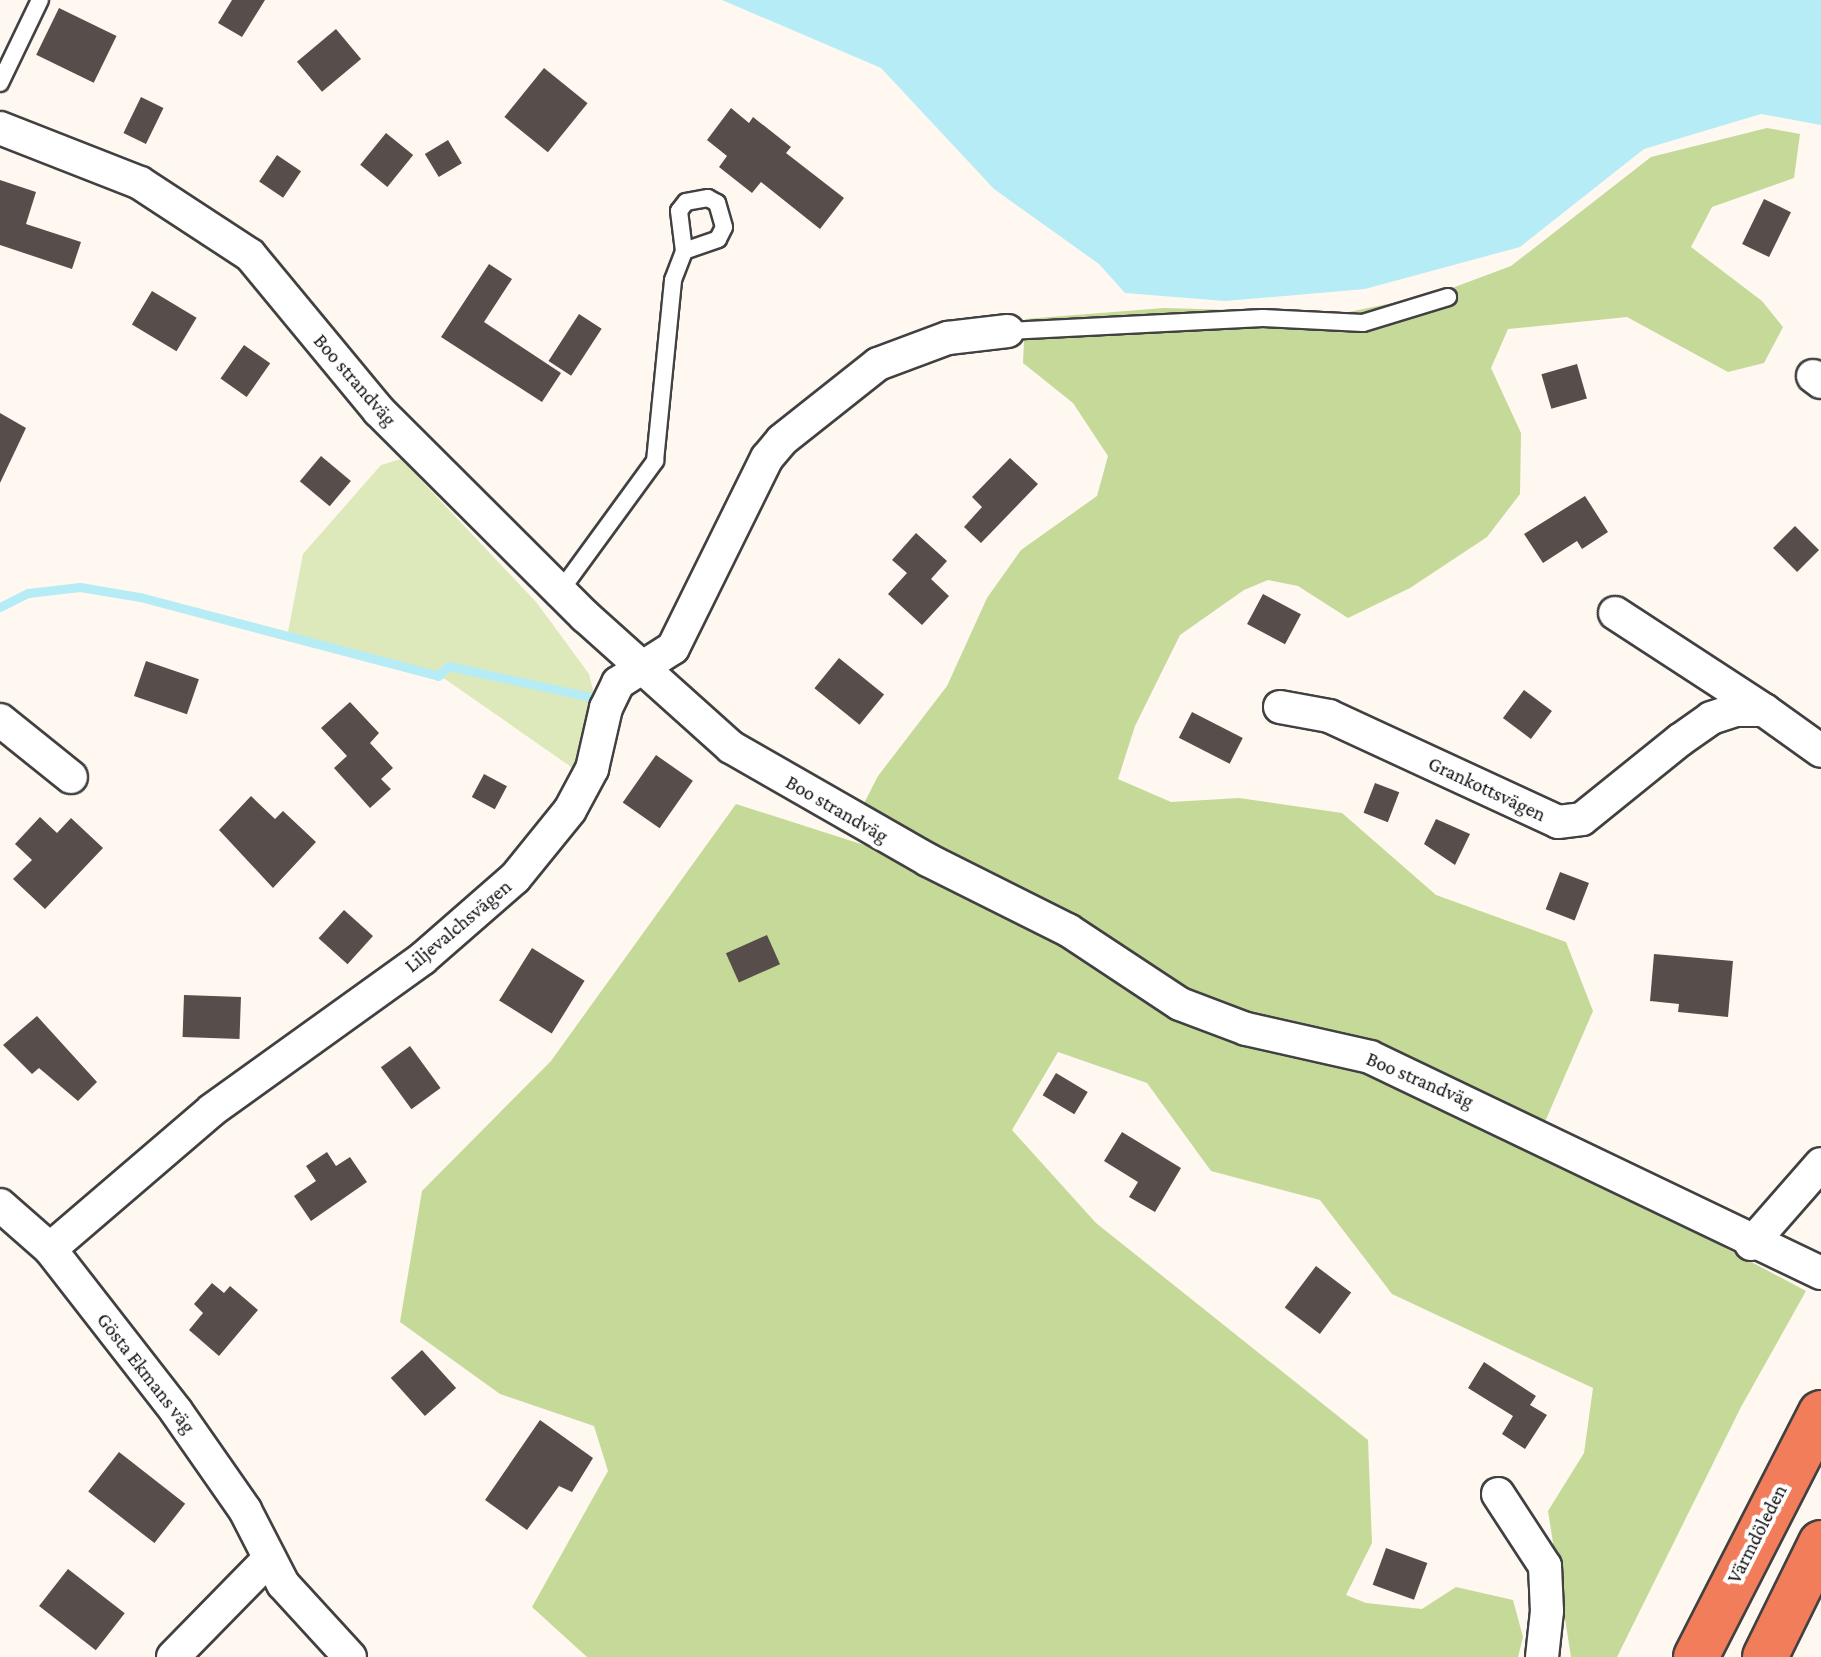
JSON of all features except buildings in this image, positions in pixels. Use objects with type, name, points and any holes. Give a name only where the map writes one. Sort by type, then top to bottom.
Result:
[{"type":"highway","name":"Värmdöleden","points":[[1696,1657],[1821,1413]]},
{"type":"highway","points":[[1765,1657],[1821,1543]]},
{"type":"street","name":"Boo strandväg","points":[[0,128],[140,183],[250,255],[379,411],[561,590],[731,747],[928,860],[1068,930],[1180,1004],[1246,1029],[1370,1057],[1474,1103],[1751,1244],[1821,1273]]},
{"type":"street","name":"Liljevalchsvägen","points":[[50,1249],[212,1110],[486,907],[570,810],[592,769],[606,708],[618,683],[673,648],[767,458],[782,440],[878,364],[948,338],[1008,331]]},
{"type":"street","points":[[1615,613],[1821,751]]},
{"type":"street","name":"Grankottsvägen","points":[[1280,707],[1329,716],[1558,822],[1582,819],[1711,718],[1735,710],[1764,710]]},
{"type":"street","points":[[0,720],[71,777]]},
{"type":"street","points":[[1751,1244],[1821,1164]]},
{"type":"street","name":"Gösta Ekmans väg","points":[[0,1205],[50,1249],[217,1465],[245,1510],[267,1561],[350,1657]]},
{"type":"street","points":[[1498,1494],[1545,1566],[1547,1611],[1542,1657]]},
{"type":"street","points":[[173,1657],[267,1561]]},
{"type":"lane","points":[[0,83],[40,0]]},
{"type":"lane","points":[[561,590],[649,474],[659,451],[665,333],[673,280],[684,251]]},
{"type":"lane","points":[[1008,331],[1263,318],[1363,323],[1448,297]]},
{"type":"green space","points":[[1767,128],[1800,134],[1794,178],[1712,207],[1691,247],[1762,301],[1783,327],[1764,363],[1728,372],[1627,317],[1508,329],[1491,368],[1521,433],[1520,494],[1487,537],[1410,588],[1348,618],[1298,586],[1268,580],[1244,590],[1180,635],[1135,726],[1118,779],[1171,802],[1239,798],[1342,813],[1436,895],[1566,942],[1593,1011],[1544,1124],[1448,1075],[1369,1042],[1254,1020],[1187,990],[859,813],[878,776],[947,686],[987,598],[1021,550],[1097,496],[1108,456],[1073,403],[1023,363],[1025,319],[1164,308],[1344,313],[1436,294],[1511,266],[1651,157]]},
{"type":"green space","points":[[401,459],[537,603],[589,674],[595,698],[574,769],[445,679],[288,632],[303,554],[381,465]]},
{"type":"green space","points":[[736,804],[889,853],[1065,935],[1176,1013],[1371,1069],[1471,1113],[1806,1291],[1741,1407],[1617,1657],[1571,1657],[1548,1511],[1584,1453],[1593,1388],[1392,1294],[1320,1200],[1211,1171],[1147,1083],[1058,1052],[1012,1130],[1096,1223],[1368,1440],[1372,1543],[1346,1595],[1366,1603],[1422,1609],[1456,1587],[1513,1600],[1523,1637],[1518,1657],[587,1657],[532,1607],[608,1471],[594,1426],[500,1394],[400,1322],[422,1191],[551,1061]]},
{"type":"water","points":[[722,0],[1821,0],[1821,125],[1761,114],[1644,149],[1520,247],[1365,289],[1225,301],[1125,293],[1099,264],[994,189],[881,68]]},
{"type":"waterway","points":[[0,607],[28,593],[80,587],[140,597],[438,676],[448,666],[595,698]]}]
